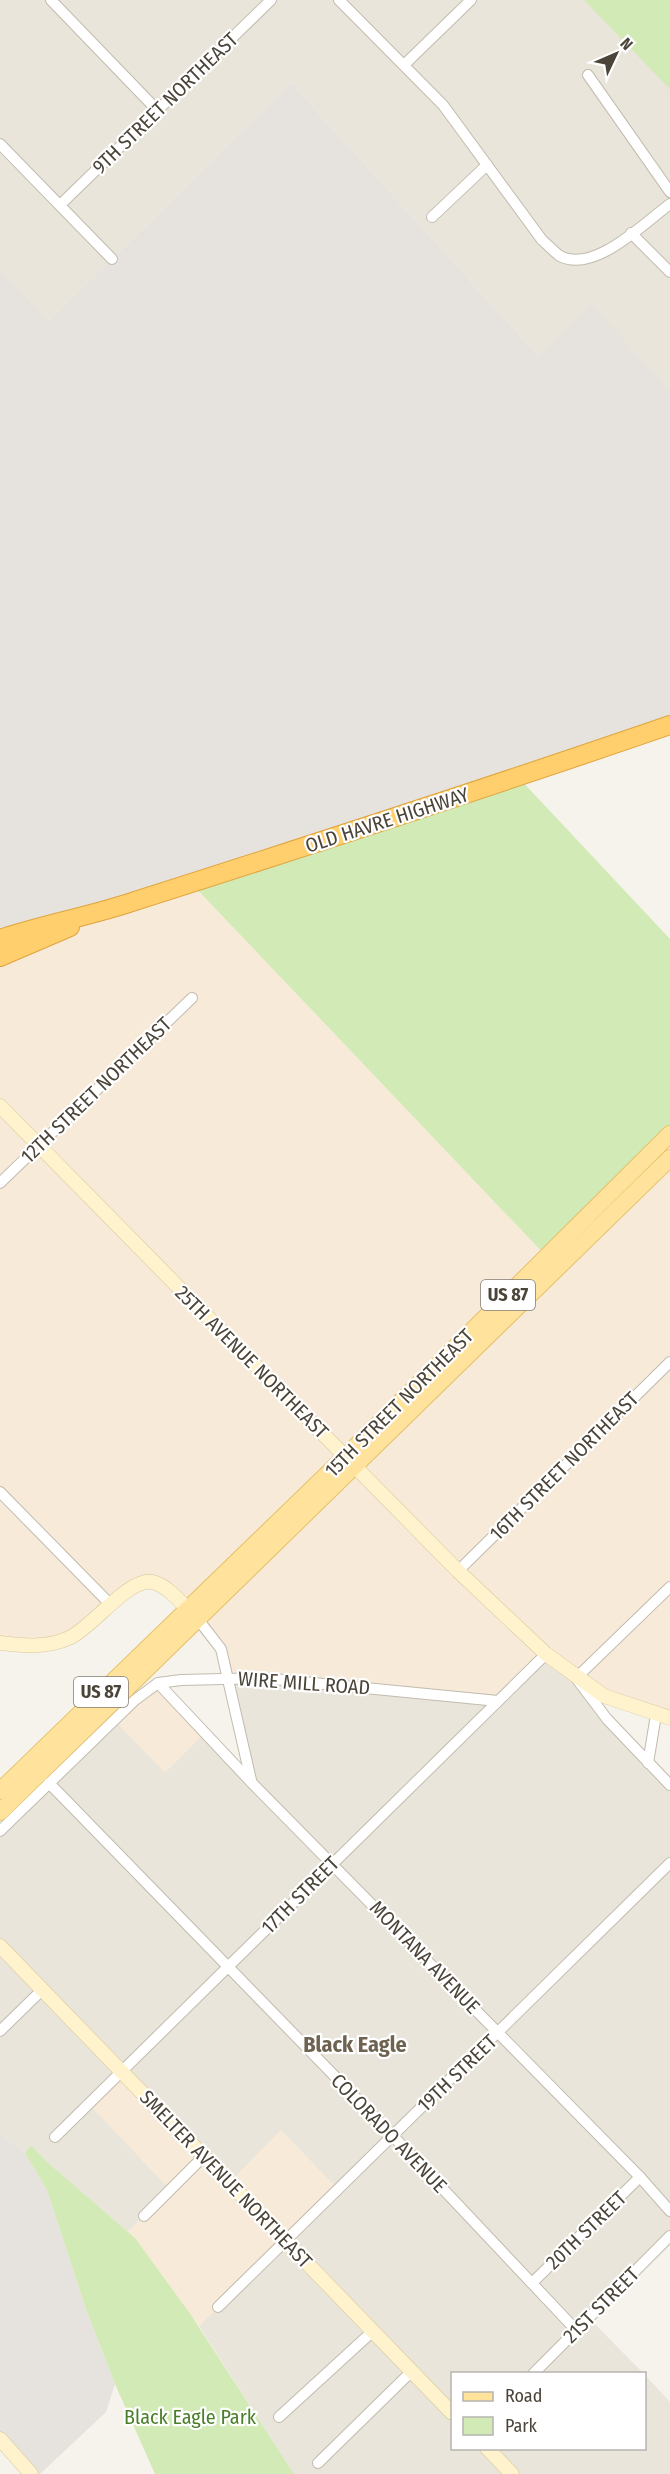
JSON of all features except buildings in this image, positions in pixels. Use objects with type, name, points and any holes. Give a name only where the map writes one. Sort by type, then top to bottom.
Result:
[{"type":"highway","name":"OLD HAVRE HIGHWAY","points":[[0,939],[34,928],[103,912],[396,818],[670,725]]},
{"type":"highway","name":"OLD HAVRE HIGHWAY","points":[[0,957],[103,912]]},
{"type":"main road","name":"15TH STREET NORTHEAST","points":[[350,1461],[670,1134]]},
{"type":"main road","name":"15TH STREET NORTHEAST","points":[[192,1614],[670,1158]]},
{"type":"main road","name":"US 87","points":[[0,1791],[192,1614]]},
{"type":"main road","name":"US 87","points":[[0,1812],[192,1614]]},
{"type":"street","points":[[51,0],[158,111]]},
{"type":"street","name":"9TH STREET NORTHEAST","points":[[60,206],[271,0]]},
{"type":"street","points":[[339,0],[443,105],[542,240],[560,256],[588,260],[606,252],[670,204]]},
{"type":"street","points":[[404,65],[471,0]]},
{"type":"street","points":[[588,75],[670,192]]},
{"type":"street","points":[[0,144],[112,259]]},
{"type":"street","points":[[432,218],[487,165]]},
{"type":"street","points":[[631,233],[670,272]]},
{"type":"street","name":"12TH STREET NORTHEAST","points":[[0,1182],[192,998]]},
{"type":"street","name":"25TH AVENUE NORTHEAST","points":[[0,1106],[458,1571],[546,1654],[588,1687],[604,1696],[656,1715]]},
{"type":"street","name":"16TH STREET NORTHEAST","points":[[458,1571],[670,1362]]},
{"type":"street","points":[[0,1492],[111,1605]]},
{"type":"street","name":"WIRE MILL ROAD","points":[[0,1643],[30,1646],[56,1643],[79,1633],[126,1591],[145,1582],[162,1587],[192,1614],[221,1649],[230,1679],[263,1678],[351,1685],[498,1701]]},
{"type":"street","points":[[670,1587],[576,1678],[587,1697],[670,1785]]},
{"type":"street","name":"17TH STREET","points":[[55,2137],[546,1654]]},
{"type":"street","points":[[0,1831],[135,1700],[158,1683],[230,1679],[252,1783]]},
{"type":"street","name":"MONTANA AVENUE","points":[[158,1683],[252,1783],[499,2032],[670,2211]]},
{"type":"street","points":[[648,1763],[656,1715],[670,1718]]},
{"type":"street","name":"COLORADO AVENUE","points":[[49,1783],[393,2136],[576,2330]]},
{"type":"street","name":"19TH STREET","points":[[218,2307],[670,1863]]},
{"type":"street","name":"SMELTER AVENUE NORTHEAST","points":[[0,1946],[451,2411]]},
{"type":"street","points":[[0,2031],[42,1990]]},
{"type":"street","points":[[144,2216],[203,2157]]},
{"type":"street","name":"20TH STREET","points":[[532,2283],[640,2177]]},
{"type":"street","name":"21ST STREET","points":[[533,2372],[670,2236]]},
{"type":"street","points":[[279,2417],[373,2331]]},
{"type":"street","points":[[318,2463],[412,2371]]},
{"type":"street","points":[[0,2439],[31,2474]]},
{"type":"street","points":[[489,2450],[512,2474]]},
{"type":"shaded area","points":[[0,0],[670,0],[670,390],[591,305],[538,356],[291,83],[49,321],[0,270]]},
{"type":"shaded area","points":[[291,83],[538,356],[591,304],[670,390],[670,722],[0,939],[0,270],[49,321]]},
{"type":"shaded area","points":[[191,883],[547,1257],[187,1609],[145,1582],[68,1638],[0,1643],[0,957]]},
{"type":"shaded area","points":[[670,1158],[670,1717],[621,1703],[546,1654],[498,1701],[230,1679],[221,1649],[197,1618]]},
{"type":"shaded area","points":[[546,1654],[576,1678],[670,1784],[670,2236],[589,2318],[642,2372],[451,2372],[451,2450],[646,2450],[646,2376],[670,2402],[670,2474],[294,2474],[199,2326],[218,2307],[228,2183],[170,2190],[128,2232],[46,2161],[31,2145],[25,2153],[0,2134],[0,1831],[114,1720],[205,1733],[250,1782],[230,1679]]},
{"type":"shaded area","points":[[158,1683],[205,1733],[165,1773],[114,1720]]},
{"type":"shaded area","points":[[122,2072],[229,2183],[281,2130],[339,2190],[199,2326],[128,2232],[169,2189],[89,2104]]},
{"type":"shaded area","points":[[0,2134],[25,2153],[47,2190],[86,2309],[115,2384],[106,2412],[40,2474],[31,2474],[0,2439]]},
{"type":"green space","points":[[584,0],[670,0],[670,89]]},
{"type":"green space","points":[[518,777],[670,939],[670,1134],[547,1257],[191,883]]},
{"type":"green space","name":"Black Eagle Park","points":[[31,2145],[46,2161],[135,2238],[191,2315],[294,2474],[155,2474],[115,2384],[86,2309],[47,2190],[25,2153]]},
{"type":"district","name":"Black Eagle","points":[[355,2044]]}]
